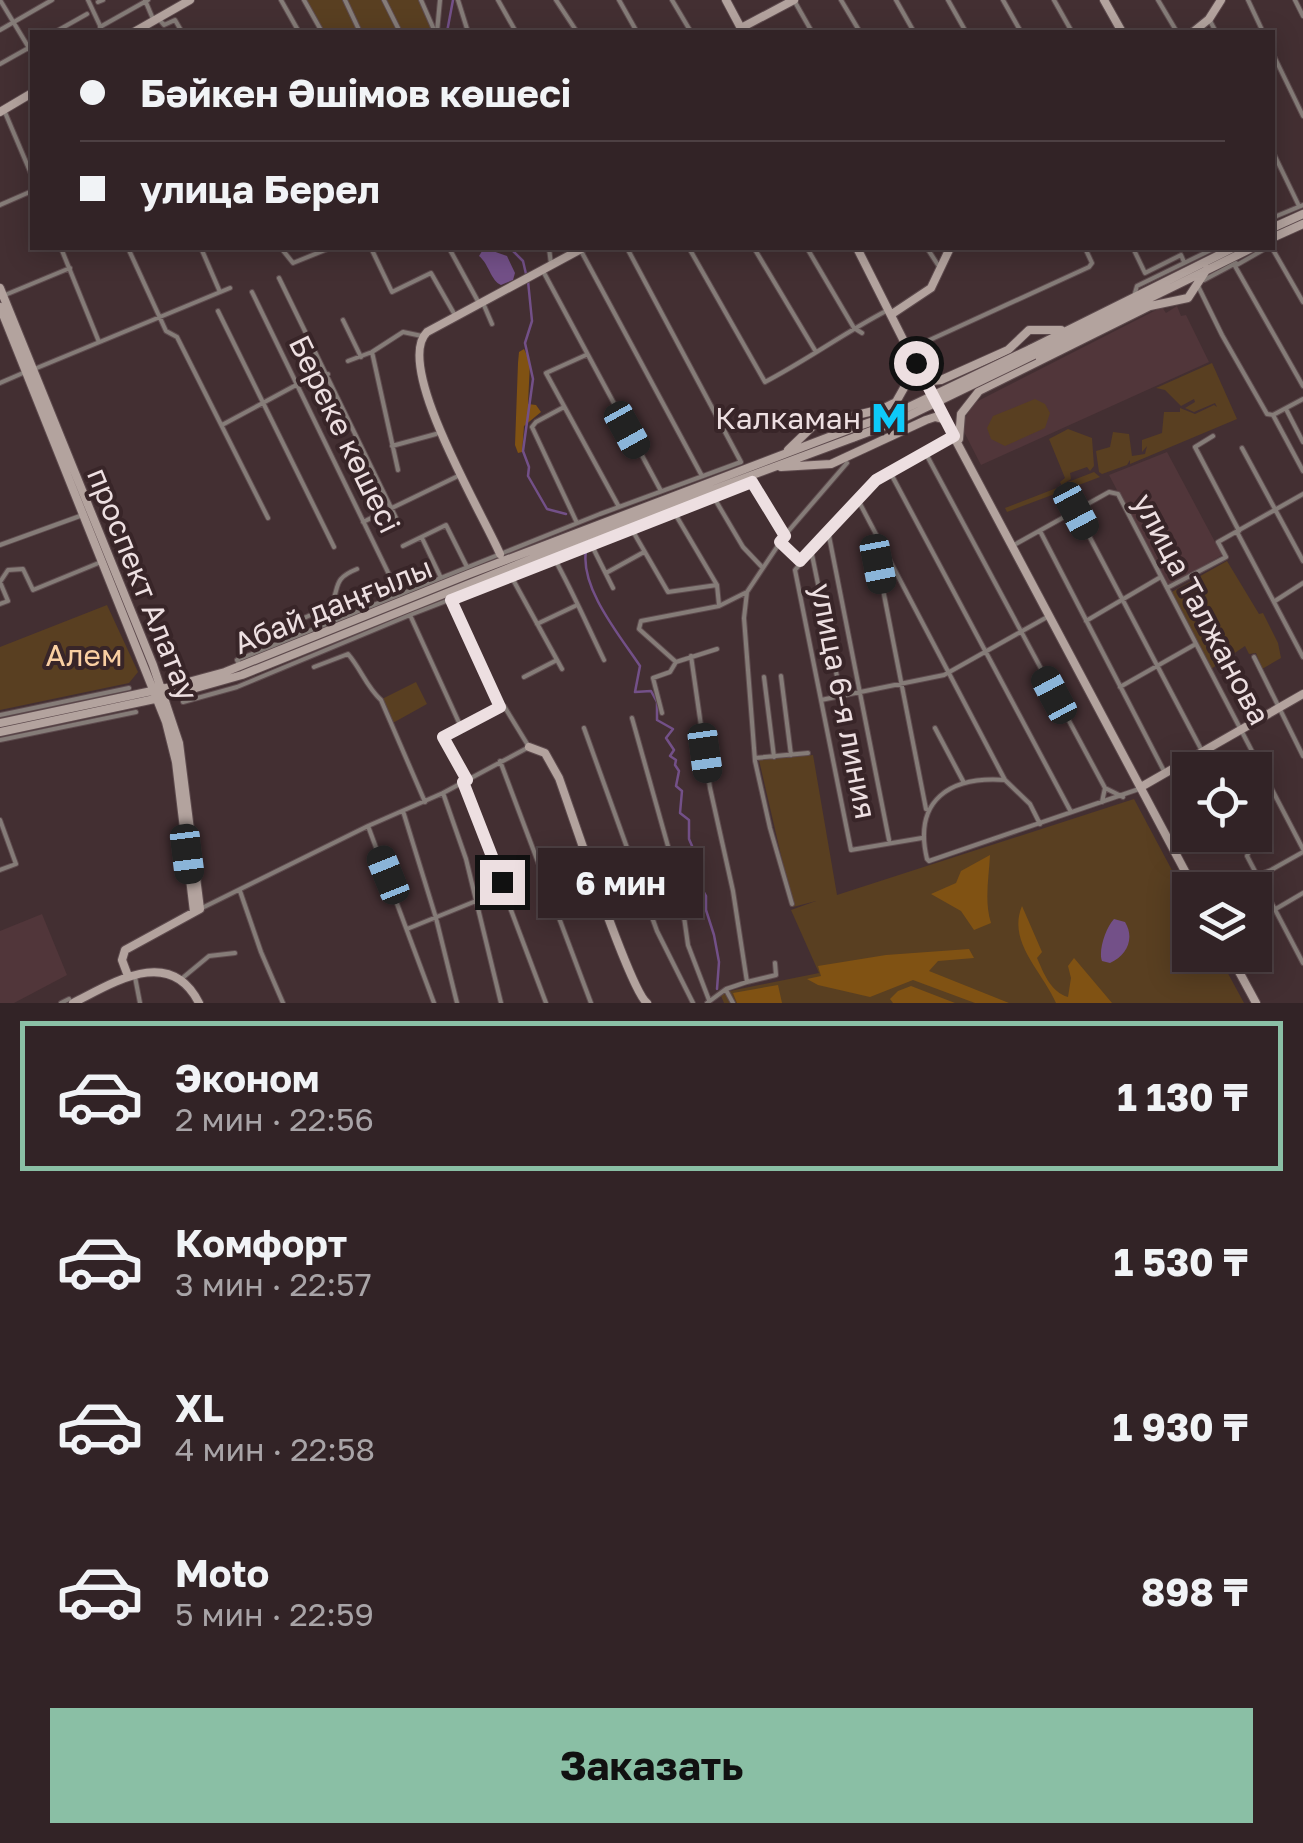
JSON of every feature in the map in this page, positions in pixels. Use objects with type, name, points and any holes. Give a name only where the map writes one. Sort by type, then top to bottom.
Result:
[{"type":"main road","points":[[138,30],[190,0]]},
{"type":"main road","points":[[726,0],[739,30]]},
{"type":"main road","points":[[1104,0],[1121,30]]},
{"type":"main road","points":[[1195,30],[1209,20],[1221,0]]},
{"type":"main road","points":[[741,30],[790,1]]},
{"type":"main road","points":[[2,111],[30,94]]},
{"type":"main road","points":[[1275,226],[1302,208]]},
{"type":"main road","points":[[1275,237],[1303,224]]},
{"type":"main road","points":[[502,558],[460,476],[420,376],[418,352],[422,336],[578,250]]},
{"type":"main road","points":[[858,250],[1186,872]]},
{"type":"main road","points":[[891,311],[931,288],[949,250]]},
{"type":"main road","points":[[1032,352],[1186,266],[1228,250]]},
{"type":"main road","points":[[0,723],[159,694],[260,663],[614,526],[780,455],[853,433],[1248,250]]},
{"type":"main road","points":[[960,446],[961,414],[979,391],[1150,306],[1191,296],[1207,269]]},
{"type":"main road","points":[[1165,290],[1184,290],[1186,295],[1181,301]]},
{"type":"main road","name":"проспект Алатау","points":[[1,294],[170,721],[197,911]]},
{"type":"main road","name":"проспект Алатау","points":[[0,306],[30,371]]},
{"type":"main road","points":[[921,375],[932,381],[941,380],[1008,350],[1026,332],[1071,328]]},
{"type":"main road","points":[[1026,332],[1036,336],[1032,352]]},
{"type":"main road","points":[[906,388],[911,351]]},
{"type":"main road","points":[[731,478],[771,468],[830,464],[936,417],[936,386],[941,380]]},
{"type":"main road","points":[[780,455],[810,427],[892,406],[916,382],[927,386]]},
{"type":"main road","points":[[939,409],[954,417],[961,414]]},
{"type":"main road","points":[[819,423],[816,434],[828,442]]},
{"type":"main road","points":[[828,442],[824,458],[830,464]]},
{"type":"main road","points":[[771,468],[828,442]]},
{"type":"main road","points":[[614,526],[713,494],[721,482]]},
{"type":"main road","points":[[604,512],[614,526]]},
{"type":"main road","name":"Абай даңғылы","points":[[459,584],[502,558],[614,526]]},
{"type":"main road","name":"Абай даңғылы","points":[[201,684],[240,666],[260,663]]},
{"type":"main road","points":[[149,666],[169,683],[201,684]]},
{"type":"main road","points":[[131,700],[146,686],[149,666]]},
{"type":"main road","points":[[170,721],[174,700],[201,684]]},
{"type":"main road","points":[[1202,752],[1303,694]]},
{"type":"main road","points":[[131,700],[155,706],[170,721]]},
{"type":"main road","points":[[0,732],[62,714]]},
{"type":"main road","points":[[529,747],[545,753],[558,778],[643,1000]]},
{"type":"main road","points":[[1141,786],[1172,768]]},
{"type":"main road","points":[[1155,814],[1150,788],[1164,772]]},
{"type":"main road","points":[[132,974],[122,960],[125,950],[197,911]]},
{"type":"main road","points":[[71,1001],[132,974],[152,972],[180,980],[194,992],[199,1003]]},
{"type":"main road","points":[[1239,972],[1256,1003]]},
{"type":"street","points":[[0,0],[30,48]]},
{"type":"street","points":[[0,30],[52,0]]},
{"type":"street","points":[[88,0],[102,30],[146,0],[156,20],[164,26],[177,22],[181,30]]},
{"type":"street","points":[[281,0],[298,30]]},
{"type":"street","points":[[304,0],[321,30]]},
{"type":"street","points":[[345,0],[359,30]]},
{"type":"street","points":[[384,0],[399,30]]},
{"type":"street","points":[[421,0],[435,30]]},
{"type":"street","points":[[436,30],[440,0]]},
{"type":"street","points":[[458,0],[467,30]]},
{"type":"street","points":[[498,0],[515,30]]},
{"type":"street","points":[[556,0],[576,30]]},
{"type":"street","points":[[619,0],[636,30]]},
{"type":"street","points":[[672,0],[690,30]]},
{"type":"street","points":[[841,0],[859,30]]},
{"type":"street","points":[[896,0],[913,30]]},
{"type":"street","points":[[948,0],[965,30]]},
{"type":"street","points":[[1003,0],[1021,30]]},
{"type":"street","points":[[1054,0],[1071,30]]},
{"type":"street","points":[[1158,0],[1175,30]]},
{"type":"street","points":[[1210,0],[1215,9]]},
{"type":"street","points":[[1248,0],[1262,30]]},
{"type":"street","points":[[1295,0],[1303,16]]},
{"type":"street","points":[[790,1],[811,30]]},
{"type":"street","points":[[58,30],[86,14]]},
{"type":"street","points":[[1209,20],[1215,30]]},
{"type":"street","points":[[0,64],[30,49]]},
{"type":"street","points":[[1275,58],[1303,116]]},
{"type":"street","points":[[2,111],[30,172]]},
{"type":"street","points":[[1275,156],[1302,208],[1275,217]]},
{"type":"street","points":[[0,204],[30,193]]},
{"type":"street","points":[[62,250],[99,342]]},
{"type":"street","points":[[129,250],[166,331],[177,337],[268,518]]},
{"type":"street","points":[[202,250],[220,292]]},
{"type":"street","points":[[282,250],[292,263],[325,250]]},
{"type":"street","points":[[372,250],[392,292],[431,272],[456,317]]},
{"type":"street","points":[[450,250],[492,324]]},
{"type":"street","points":[[549,250],[551,264]]},
{"type":"street","points":[[583,250],[702,476]]},
{"type":"street","points":[[240,666],[237,660],[441,578],[459,584],[511,576],[591,544],[614,526],[631,528],[674,512],[713,494],[731,478],[742,458],[628,250]]},
{"type":"street","points":[[691,250],[765,382],[854,328],[891,311]]},
{"type":"street","points":[[755,250],[816,352]]},
{"type":"street","points":[[808,250],[854,328],[862,333]]},
{"type":"street","points":[[928,250],[940,270]]},
{"type":"street","points":[[911,351],[1089,267],[1092,263],[1086,250]]},
{"type":"street","points":[[1133,250],[1145,273],[1181,255]]},
{"type":"street","points":[[1179,250],[1186,266],[1211,250]]},
{"type":"street","points":[[1262,250],[1202,280],[1198,290],[1267,414],[1286,410],[1303,400]]},
{"type":"street","points":[[1267,250],[1303,302]]},
{"type":"street","points":[[1236,263],[1303,386]]},
{"type":"street","points":[[1,294],[70,268]]},
{"type":"street","points":[[542,270],[661,491]]},
{"type":"street","points":[[278,278],[399,524]]},
{"type":"street","points":[[0,383],[230,288]]},
{"type":"street","name":"Береке көшесі","points":[[252,292],[399,595]]},
{"type":"street","points":[[218,311],[334,548]]},
{"type":"street","points":[[344,320],[361,357]]},
{"type":"street","points":[[348,361],[372,352],[403,332],[422,336]]},
{"type":"street","points":[[372,352],[398,470]]},
{"type":"street","points":[[586,355],[546,372],[619,507]]},
{"type":"street","points":[[222,425],[296,384],[328,374]]},
{"type":"street","points":[[564,407],[532,427],[577,523]]},
{"type":"street","points":[[1286,410],[1303,442]]},
{"type":"street","points":[[1273,415],[1303,471]]},
{"type":"street","points":[[392,446],[436,434]]},
{"type":"street","points":[[780,542],[800,561],[876,480],[954,436]]},
{"type":"street","points":[[1213,436],[1195,447],[1303,657]]},
{"type":"street","points":[[1242,448],[1303,562]]},
{"type":"street","points":[[925,452],[1104,788],[1102,804]]},
{"type":"street","points":[[792,904],[755,758],[745,637],[747,592],[780,542],[847,464]]},
{"type":"street","points":[[890,472],[1072,814]]},
{"type":"street","points":[[364,522],[460,476]]},
{"type":"street","points":[[183,702],[236,687],[451,600],[467,568],[502,558],[577,523],[702,476],[752,482],[785,536]]},
{"type":"street","name":"улица Талжанова","points":[[1014,545],[1109,492],[1118,494],[1303,851]]},
{"type":"street","points":[[713,494],[743,547],[762,567]]},
{"type":"street","points":[[1166,589],[1226,556],[1218,542],[1303,494]]},
{"type":"street","points":[[857,498],[1005,780],[1030,804],[1040,824]]},
{"type":"street","points":[[1076,511],[1202,752]]},
{"type":"street","points":[[674,512],[717,585],[719,606]]},
{"type":"street","points":[[0,545],[88,513]]},
{"type":"street","points":[[404,546],[446,526],[467,568]]},
{"type":"street","points":[[631,528],[668,592],[717,585]]},
{"type":"street","points":[[828,531],[889,843],[922,838]]},
{"type":"street","points":[[1040,531],[1164,772]]},
{"type":"street","points":[[422,538],[441,578]]},
{"type":"street","points":[[591,544],[612,588]]},
{"type":"street","points":[[811,550],[841,696]]},
{"type":"street","points":[[606,573],[644,552]]},
{"type":"street","points":[[554,558],[604,660]]},
{"type":"street","points":[[0,604],[8,601],[0,582],[8,570],[21,567],[32,590],[107,560]]},
{"type":"street","name":"улица 6-я линия","points":[[800,561],[795,570],[850,850],[889,843]]},
{"type":"street","points":[[878,564],[927,811],[922,838],[929,860],[1123,797],[1141,786]]},
{"type":"street","points":[[295,633],[295,622],[331,606],[342,576],[358,569]]},
{"type":"street","points":[[511,576],[562,669]]},
{"type":"street","points":[[1086,621],[1160,578]]},
{"type":"street","points":[[1274,600],[1303,584]]},
{"type":"street","points":[[676,662],[639,629],[641,622],[719,606],[747,592]]},
{"type":"street","points":[[451,600],[500,707]]},
{"type":"street","points":[[537,624],[576,606]]},
{"type":"street","points":[[410,615],[462,727]]},
{"type":"street","points":[[822,700],[948,672],[1050,615]]},
{"type":"street","points":[[1120,687],[1195,644]]},
{"type":"street","points":[[662,713],[653,678],[665,675],[676,662],[717,649]]},
{"type":"street","points":[[314,667],[348,654],[368,689],[381,700],[425,802]]},
{"type":"street","points":[[691,656],[716,823],[733,891],[747,981]]},
{"type":"street","points":[[1254,657],[1303,756]]},
{"type":"street","points":[[524,676],[557,660]]},
{"type":"street","points":[[782,676],[792,755]]},
{"type":"street","points":[[764,677],[774,757]]},
{"type":"street","points":[[0,715],[62,714],[131,700]]},
{"type":"street","points":[[197,911],[444,793],[465,781],[500,761],[529,747],[504,706],[443,737],[465,781],[546,1003]]},
{"type":"street","points":[[0,740],[62,714]]},
{"type":"street","points":[[632,718],[680,888],[688,945],[708,1001],[726,989],[776,975],[775,963]]},
{"type":"street","points":[[584,728],[657,931],[693,1003]]},
{"type":"street","points":[[936,728],[963,782]]},
{"type":"street","points":[[755,758],[808,753]]},
{"type":"street","points":[[500,761],[591,1003]]},
{"type":"street","points":[[927,811],[963,782],[1005,780]]},
{"type":"street","points":[[1104,788],[1123,797]]},
{"type":"street","points":[[444,793],[466,859],[501,1003]]},
{"type":"street","points":[[403,811],[458,1003]]},
{"type":"street","points":[[0,820],[14,866],[0,870]]},
{"type":"street","points":[[368,826],[434,1003]]},
{"type":"street","points":[[1264,872],[1303,851]]},
{"type":"street","points":[[240,891],[284,1003]]},
{"type":"street","points":[[1274,910],[1303,893]]},
{"type":"street","points":[[406,930],[476,901]]},
{"type":"street","points":[[1272,906],[1303,963]]},
{"type":"street","points":[[180,980],[209,956],[235,953]]},
{"type":"street","points":[[132,974],[140,1003]]},
{"type":"street","points":[[726,989],[733,1003]]},
{"type":"street","points":[[61,1003],[71,1001]]},
{"type":"shaded area","points":[[483,250],[490,250],[507,256],[515,273],[513,280],[501,285],[479,256]]},
{"type":"shaded area","points":[[1177,306],[1181,316],[1186,315],[1209,362],[981,465],[963,430],[974,403],[1162,307],[1166,313]]},
{"type":"shaded area","points":[[524,349],[530,362],[528,404],[536,405],[541,412],[524,426],[522,452],[518,453],[518,363],[519,352]]},
{"type":"shaded area","points":[[1167,452],[1222,555],[1168,586],[1109,475]]},
{"type":"shaded area","points":[[990,855],[987,898],[991,923],[974,930],[961,911],[931,894],[956,883],[961,871]]},
{"type":"shaded area","points":[[1022,906],[1042,952],[1037,958],[1053,987],[1068,997],[1068,966],[1074,958],[1112,1003],[1056,1003],[1022,944]]},
{"type":"shaded area","points":[[42,914],[67,975],[14,1003],[0,1003],[0,931]]},
{"type":"shaded area","points":[[1114,919],[1125,922],[1129,940],[1121,956],[1110,963],[1102,961],[1101,951]]},
{"type":"shaded area","points":[[969,949],[974,958],[938,961],[929,971],[1009,1003],[975,1003],[913,980],[870,997],[807,979],[821,976],[818,966],[886,955]]},
{"type":"shaded area","points":[[778,985],[782,1003],[737,1003],[733,993]]},
{"type":"shaded area","points":[[911,986],[955,1003],[893,1003],[890,999],[898,991]]},
{"type":"green space","points":[[306,0],[343,0],[357,30],[323,30]]},
{"type":"green space","points":[[347,0],[382,0],[396,30],[362,30]]},
{"type":"green space","points":[[387,0],[419,0],[432,30],[401,30]]},
{"type":"green space","points":[[1212,363],[1237,419],[1130,464],[1130,460],[1127,465],[1099,472],[1096,451],[1110,447],[1113,432],[1129,434],[1132,456],[1145,454],[1147,446],[1142,452],[1142,440],[1162,433],[1164,412],[1180,412],[1180,408],[1195,414],[1217,407],[1215,403],[1194,412],[1185,408],[1194,399],[1181,406],[1165,390],[1156,388]]},
{"type":"green space","points":[[1035,399],[1045,404],[1050,413],[1045,428],[1005,446],[991,439],[987,428],[993,416]]},
{"type":"green space","points":[[1068,429],[1092,438],[1094,466],[1090,471],[1087,467],[1070,473],[1071,479],[1063,484],[1094,472],[1100,477],[1007,512],[1005,508],[1062,486],[1060,482],[1065,478],[1049,439]]},
{"type":"green space","points":[[1227,561],[1259,614],[1263,613],[1278,643],[1281,658],[1262,669],[1256,653],[1249,654],[1245,646],[1211,669],[1170,593]]},
{"type":"green space","name":"Алем","points":[[107,605],[138,672],[129,683],[0,710],[0,647]]},
{"type":"green space","points":[[416,682],[427,704],[391,724],[382,699]]},
{"type":"green space","points":[[813,755],[837,895],[1134,799],[1173,872],[1172,972],[1227,972],[1244,1003],[724,1003],[721,996],[725,992],[819,973],[791,910],[816,901],[793,907],[759,760]]},
{"type":"waterway","points":[[447,30],[453,0]]},
{"type":"waterway","points":[[512,250],[523,261],[526,274]]},
{"type":"waterway","points":[[528,281],[532,321],[525,343],[533,379],[523,451],[528,476],[547,509],[566,514]]},
{"type":"waterway","points":[[586,551],[595,596],[640,666],[635,692],[651,691],[657,702],[657,720],[673,729],[666,738],[674,750],[670,756],[676,760],[679,771],[676,786],[682,791],[680,813],[689,820],[689,839],[699,862],[695,876],[706,896],[714,935],[719,962],[717,989]]},
{"type":"place","name":"Калкаман","points":[[889,418]]},
{"type":"route","points":[[502,882],[463,782],[467,780],[443,737],[500,707],[451,600],[752,482],[785,536],[780,542],[800,561],[867,487],[954,436],[916,363]]}]
